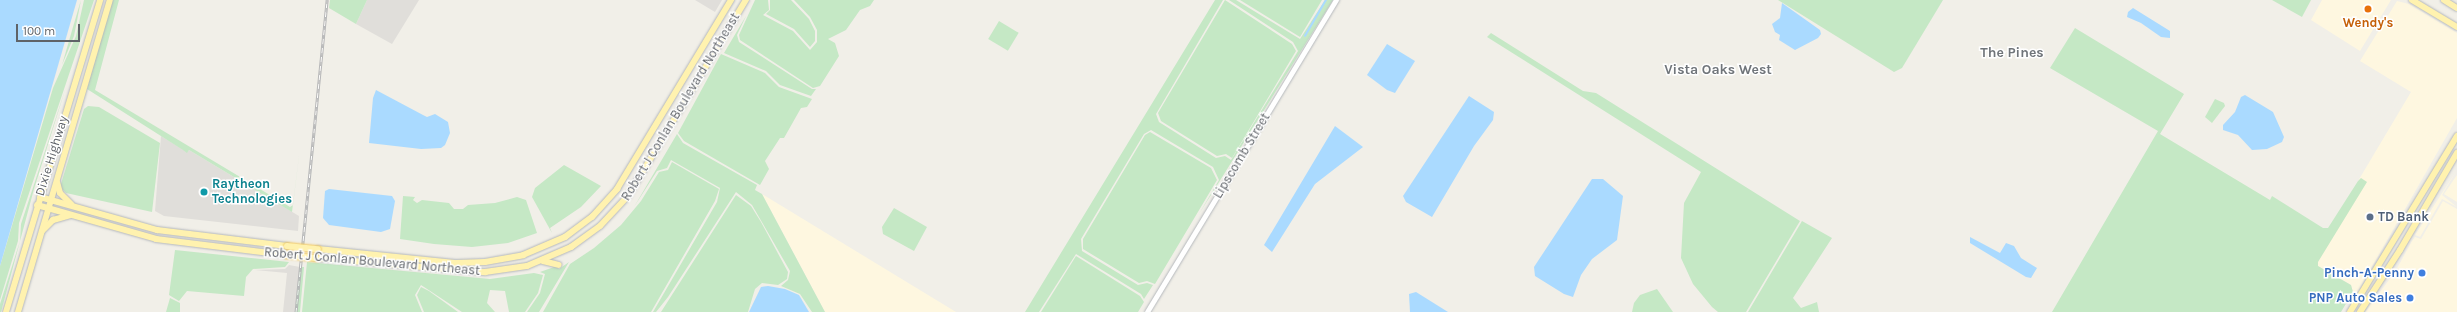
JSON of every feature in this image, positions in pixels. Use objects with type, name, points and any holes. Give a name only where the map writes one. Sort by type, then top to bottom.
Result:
[{"type":"main road","name":"Dixie Highway","points":[[6,312],[100,0]]},
{"type":"main road","name":"Dixie Highway","points":[[18,312],[110,0]]},
{"type":"main road","name":"Robert J Conlan Boulevard Northeast","points":[[40,197],[157,230],[287,246],[457,263],[479,263],[523,256],[565,237],[592,217],[617,189],[731,0]]},
{"type":"main road","name":"Robert J Conlan Boulevard Northeast","points":[[37,205],[156,239],[286,255],[471,272],[506,270],[541,261],[588,236],[616,211],[628,196],[746,0]]},
{"type":"main road","points":[[2412,0],[2457,27]]},
{"type":"main road","points":[[2444,0],[2457,8]]},
{"type":"main road","points":[[2350,312],[2457,136]]},
{"type":"main road","points":[[2360,312],[2390,267],[2457,153]]},
{"type":"main road","points":[[56,180],[60,193],[73,206]]},
{"type":"main road","points":[[41,232],[52,220],[73,215]]},
{"type":"main road","points":[[2390,267],[2391,246]]},
{"type":"main road","points":[[2382,278],[2383,260]]},
{"type":"main road","points":[[541,261],[559,266]]},
{"type":"street","name":"Lipscomb Street","points":[[1147,312],[1336,0]]},
{"type":"shaded area","points":[[367,0],[419,0],[392,44],[356,24]]},
{"type":"shaded area","points":[[695,0],[722,0],[715,12]]},
{"type":"shaded area","points":[[2322,0],[2391,0],[2360,51],[2311,20]]},
{"type":"shaded area","points":[[2397,1],[2409,4],[2457,33],[2457,118],[2357,293],[2353,292],[2351,285],[2318,266],[2318,262],[2361,178],[2358,181],[2411,92],[2360,61]]},
{"type":"shaded area","points":[[161,136],[187,152],[189,150],[299,216],[298,231],[164,216],[155,211]]},
{"type":"shaded area","points":[[2457,170],[2442,195],[2457,207],[2442,199],[2420,237],[2415,235]]},
{"type":"shaded area","points":[[2457,175],[2457,202],[2444,194]]},
{"type":"shaded area","points":[[762,194],[956,312],[825,312]]},
{"type":"shaded area","points":[[2443,201],[2457,209],[2457,312],[2365,312],[2395,272],[2415,237],[2421,239]]},
{"type":"shaded area","points":[[289,265],[300,267],[295,312],[283,312],[287,273],[255,270],[285,269]]},
{"type":"green space","points":[[81,0],[74,36],[62,65],[73,27]]},
{"type":"green space","points":[[84,0],[94,0],[19,223],[18,241],[0,300],[0,266],[53,88],[76,36]]},
{"type":"green space","points":[[112,0],[119,0],[95,90],[290,207],[293,205],[292,212],[189,150],[187,153],[87,89]]},
{"type":"green space","points":[[330,0],[367,0],[356,24],[329,8]]},
{"type":"green space","points":[[755,0],[768,0],[769,10],[763,15],[793,31],[810,50],[817,42],[817,30],[810,17],[794,0],[874,0],[870,6],[860,10],[846,30],[828,39],[835,43],[839,56],[820,86],[813,88],[740,40],[739,35]]},
{"type":"green space","points":[[770,0],[791,0],[809,19],[815,31],[815,41],[810,47],[794,29],[766,14],[770,10]]},
{"type":"green space","points":[[1215,0],[1223,0],[1156,114],[1159,122],[1216,158],[1225,156],[1231,160],[1298,51],[1293,42],[1229,0],[1236,0],[1300,39],[1325,0],[1333,0],[1199,214],[1219,180],[1213,167],[1151,130],[1144,134],[1081,239],[1082,251],[1138,285],[1147,283],[1153,285],[1144,299],[1141,294],[1076,254],[1039,312],[1025,312]]},
{"type":"green space","points":[[1225,0],[1292,44],[1296,51],[1232,158],[1226,154],[1217,156],[1161,121],[1158,113]]},
{"type":"green space","points":[[1240,0],[1322,0],[1300,37]]},
{"type":"green space","points":[[1778,0],[1943,0],[1902,68],[1894,72]]},
{"type":"green space","points":[[2272,0],[2311,0],[2302,17]]},
{"type":"green space","points":[[746,16],[737,35],[739,42],[812,89],[816,89],[811,96],[780,85],[766,71],[724,53]]},
{"type":"green space","points":[[999,21],[1019,33],[1008,51],[988,39]]},
{"type":"green space","points":[[2075,28],[2184,94],[2160,134],[2270,200],[2272,196],[2323,228],[2328,228],[2358,181],[2361,178],[2367,182],[2318,262],[2318,266],[2351,285],[2353,292],[2341,312],[2052,312],[2158,131],[2050,68]]},
{"type":"green space","points":[[1491,33],[1583,91],[1596,93],[1800,221],[1746,312],[1718,312],[1693,284],[1681,258],[1684,203],[1701,172],[1487,37]]},
{"type":"green space","points":[[721,54],[765,73],[779,87],[812,99],[807,107],[801,108],[784,138],[780,138],[765,161],[769,169],[760,185],[684,141],[678,133]]},
{"type":"green space","points":[[66,87],[34,189],[1,312],[0,312],[0,304],[20,241],[21,224]]},
{"type":"green space","points":[[2215,99],[2224,103],[2225,106],[2212,123],[2205,117]]},
{"type":"green space","points":[[88,106],[99,107],[160,143],[152,212],[66,193],[60,187],[84,109]]},
{"type":"green space","points":[[1150,132],[1211,168],[1217,180],[1155,284],[1147,281],[1139,283],[1083,249],[1083,239],[1145,135]]},
{"type":"green space","points":[[677,134],[683,143],[757,185],[755,190],[762,194],[825,312],[812,312],[800,294],[781,286],[788,280],[790,271],[752,205],[736,192],[668,297],[656,312],[653,312],[717,202],[720,188],[671,160],[667,168],[657,171],[634,207]]},
{"type":"green space","points":[[672,162],[719,189],[715,201],[651,312],[543,312],[570,264],[594,248],[621,225],[641,201],[659,172],[668,170]]},
{"type":"green space","points":[[564,165],[601,186],[581,207],[550,228],[552,233],[532,197],[535,188]]},
{"type":"green space","points":[[736,195],[751,206],[761,222],[788,272],[787,279],[778,285],[762,283],[755,289],[748,312],[661,312]]},
{"type":"green space","points":[[403,196],[415,197],[413,200],[417,203],[422,200],[449,203],[454,209],[463,209],[468,205],[495,203],[517,197],[526,200],[537,233],[508,243],[472,247],[434,244],[400,239]]},
{"type":"green space","points":[[894,208],[927,227],[914,251],[883,234],[882,227]]},
{"type":"green space","points":[[1802,221],[1832,238],[1793,298],[1801,308],[1817,302],[1819,312],[1748,312]]},
{"type":"green space","points":[[175,250],[289,262],[285,267],[253,269],[246,277],[244,296],[187,291],[179,301],[169,295]]},
{"type":"green space","points":[[1076,256],[1140,296],[1144,302],[1138,312],[1041,312]]},
{"type":"green space","points":[[307,262],[490,279],[534,273],[543,275],[538,293],[525,312],[509,312],[505,291],[490,290],[487,303],[495,312],[462,312],[421,285],[415,295],[422,312],[302,312]]},
{"type":"green space","points":[[569,262],[539,312],[527,312],[540,293],[545,274],[540,272],[557,266],[559,269]]},
{"type":"green space","points":[[300,267],[304,267],[300,312],[295,312]]},
{"type":"green space","points":[[421,287],[458,312],[424,312],[417,295]]},
{"type":"green space","points":[[1657,289],[1673,312],[1632,312],[1634,303],[1640,295]]},
{"type":"green space","points":[[170,298],[180,303],[180,312],[166,312]]},
{"type":"water","points":[[0,0],[77,0],[0,266]]},
{"type":"water","points":[[1782,3],[1820,30],[1821,34],[1818,38],[1795,50],[1779,40],[1780,35],[1775,32],[1772,24],[1780,18]]},
{"type":"water","points":[[2133,8],[2170,31],[2170,38],[2161,37],[2141,23],[2127,17],[2128,12]]},
{"type":"water","points":[[1387,44],[1415,61],[1395,93],[1387,90],[1367,75]]},
{"type":"water","points":[[376,90],[427,117],[435,114],[448,122],[450,133],[445,145],[441,148],[421,149],[369,143],[373,98]]},
{"type":"water","points":[[2245,95],[2273,112],[2284,137],[2282,142],[2267,149],[2252,150],[2238,135],[2223,130],[2223,125],[2235,112],[2241,97]]},
{"type":"water","points":[[1469,96],[1494,112],[1493,120],[1474,146],[1432,217],[1406,202],[1403,196]]},
{"type":"water","points":[[1335,126],[1363,147],[1315,184],[1272,252],[1264,245]]},
{"type":"water","points":[[1592,179],[1603,179],[1623,196],[1617,240],[1592,259],[1581,275],[1573,297],[1564,294],[1535,276],[1534,267]]},
{"type":"water","points":[[329,189],[392,196],[395,201],[390,229],[381,232],[329,225],[323,218],[325,191]]},
{"type":"water","points":[[1970,237],[2000,253],[2006,243],[2014,246],[2021,258],[2037,268],[2031,278],[2026,277],[1970,243]]},
{"type":"water","points":[[768,286],[785,289],[799,295],[809,312],[749,312],[761,287]]},
{"type":"water","points":[[1416,292],[1448,312],[1410,312],[1409,294]]},
{"type":"waterway","points":[[1305,36],[1326,0]]},
{"type":"railway","points":[[296,312],[327,0]]},
{"type":"place","name":"Wendy's","points":[[2368,9]]},
{"type":"place","name":"Raytheon Technologies","points":[[204,192]]},
{"type":"place","name":"TD Bank","points":[[2370,217]]},
{"type":"place","name":"Pinch-A-Penny","points":[[2422,273]]},
{"type":"place","name":"PNP Auto Sales","points":[[2410,298]]},
{"type":"district","name":"The Pines","points":[[2012,53]]},
{"type":"district","name":"Vista Oaks West","points":[[1718,70]]}]
